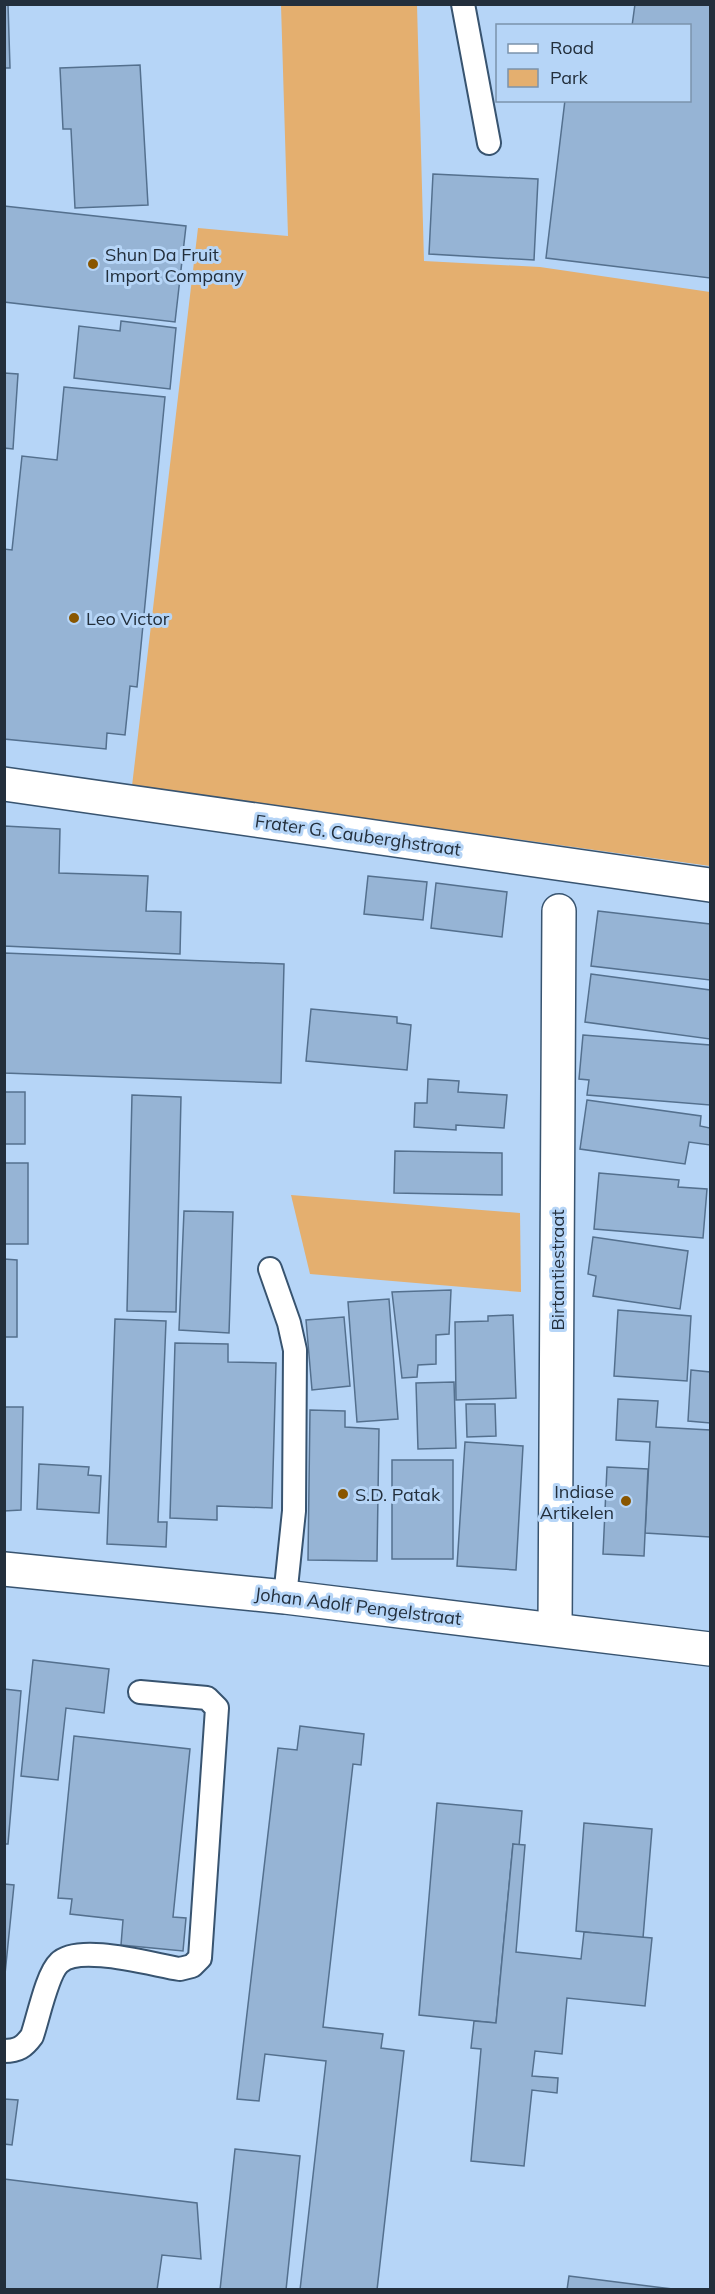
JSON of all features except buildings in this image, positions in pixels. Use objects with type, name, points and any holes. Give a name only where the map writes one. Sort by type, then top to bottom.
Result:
[{"type":"street","name":"Frater G. Cauberghstraat","points":[[4,784],[711,885]]},
{"type":"street","name":"Birtantiestraat","points":[[555,1629],[559,911]]},
{"type":"street","name":"Johan Adolf Pengelstraat","points":[[4,1569],[285,1597],[711,1649]]},
{"type":"lane","points":[[463,4],[489,143]]},
{"type":"lane","points":[[270,1269],[289,1323],[295,1350],[294,1511],[285,1597]]},
{"type":"lane","points":[[4,2051],[14,2051],[27,2044],[54,1969],[67,1957],[86,1953],[180,1969],[192,1966],[200,1958],[217,1708],[207,1698],[140,1692]]},
{"type":"green space","points":[[281,5],[417,5],[424,261],[540,267],[710,292],[710,866],[132,786],[198,228],[288,236]]},
{"type":"green space","points":[[291,1195],[520,1213],[521,1292],[310,1274]]},
{"type":"place","name":"Shun Da Fruit Import Company","points":[[93,264]]},
{"type":"place","name":"Leo Victor","points":[[74,618]]},
{"type":"place","name":"S.D. Patak","points":[[343,1494]]},
{"type":"place","name":"Indiase Artikelen","points":[[626,1501]]}]
